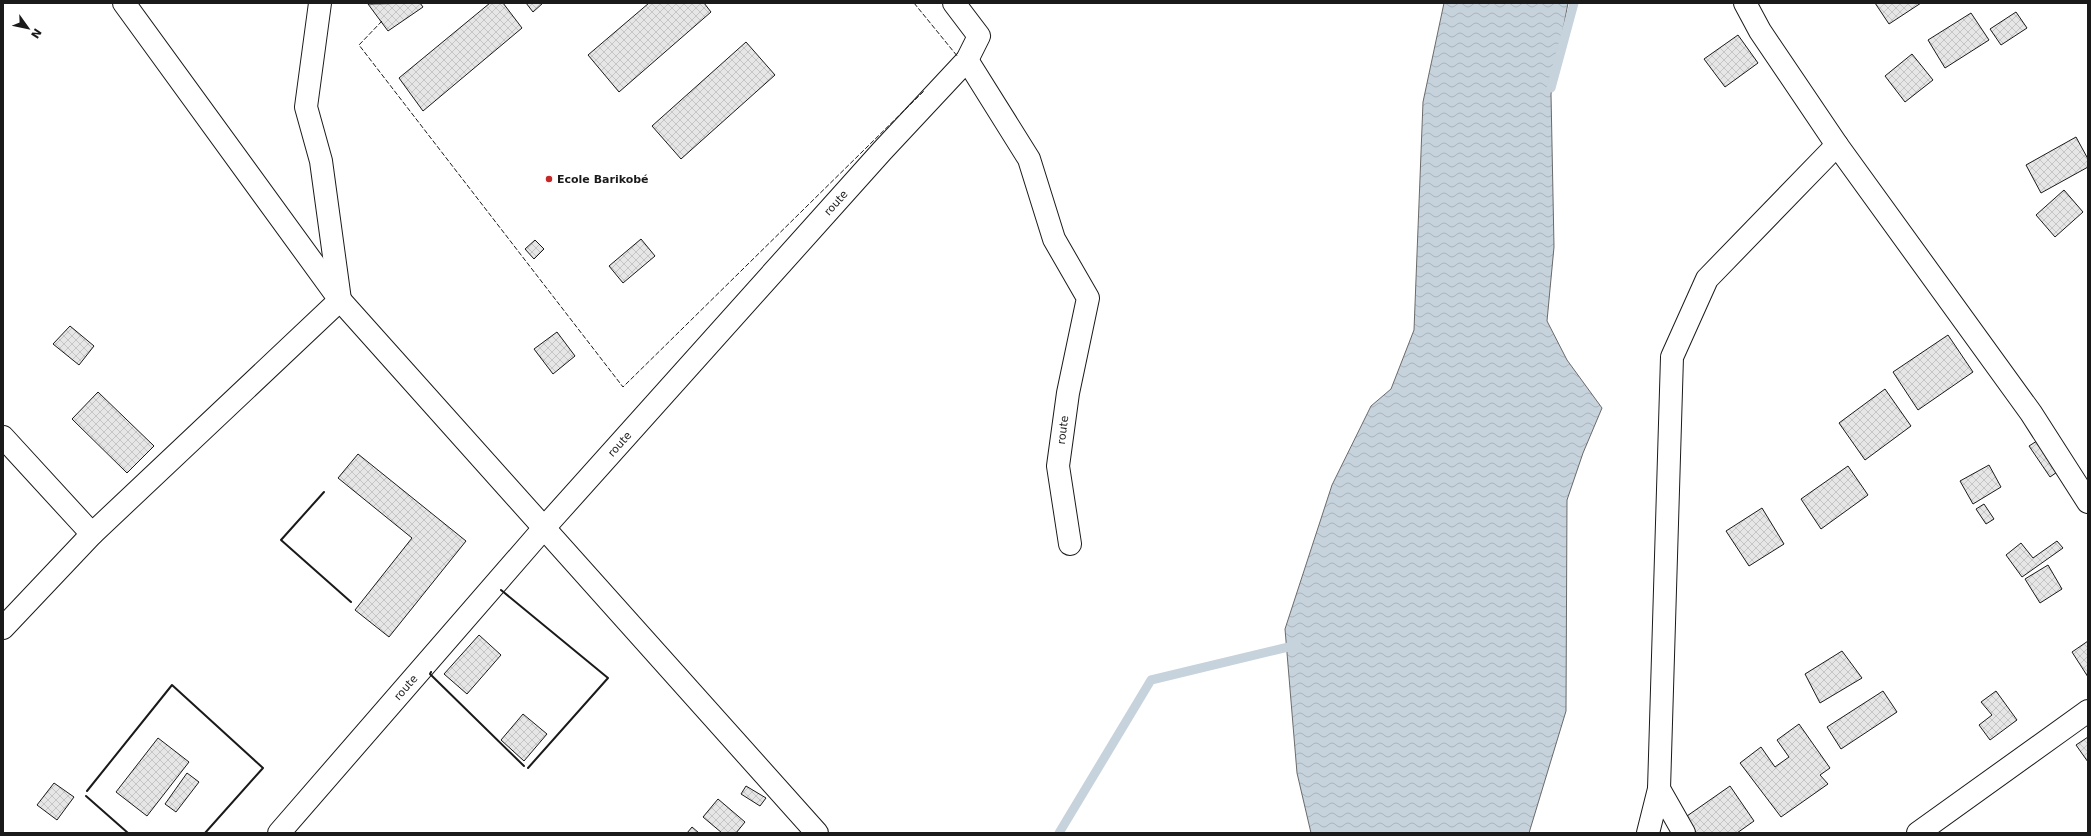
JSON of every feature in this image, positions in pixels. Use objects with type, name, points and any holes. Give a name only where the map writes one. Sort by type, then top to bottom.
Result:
[{"type":"street","points":[[124,3],[340,300],[817,833]]},
{"type":"street","points":[[320,3],[306,107],[321,161],[340,300]]},
{"type":"street","name":"route","points":[[279,833],[544,528],[882,151],[967,60],[979,36],[954,3]]},
{"type":"street","points":[[1745,3],[1760,31],[1837,145],[2031,413],[2088,502]]},
{"type":"street","name":"route","points":[[967,60],[1029,159],[1054,239],[1088,298],[1068,393],[1058,466],[1070,544]]},
{"type":"street","points":[[1648,833],[1659,789],[1672,357],[1707,279],[1837,145]]},
{"type":"street","points":[[3,628],[92,534],[340,300]]},
{"type":"street","points":[[3,437],[92,534]]},
{"type":"street","points":[[1918,833],[2088,711]]},
{"type":"street","points":[[1659,789],[1684,833]]},
{"type":"water","points":[[1444,3],[1568,3],[1551,94],[1554,247],[1547,321],[1567,360],[1602,408],[1583,453],[1567,500],[1566,711],[1529,833],[1311,833],[1297,773],[1285,629],[1332,485],[1371,406],[1391,389],[1414,330],[1423,102]]},
{"type":"building","points":[[420,3],[423,7],[388,31],[368,4]]},
{"type":"building","points":[[490,3],[503,3],[522,28],[423,111],[399,78]]},
{"type":"building","points":[[526,3],[543,3],[533,12]]},
{"type":"building","points":[[649,3],[704,3],[711,12],[619,92],[588,55]]},
{"type":"building","points":[[1875,3],[1921,3],[1889,24]]},
{"type":"building","points":[[2016,12],[2027,28],[2001,45],[1990,29]]},
{"type":"building","points":[[1971,13],[1989,40],[1945,68],[1928,40]]},
{"type":"building","points":[[1738,35],[1758,63],[1725,87],[1704,59]]},
{"type":"building","points":[[746,42],[775,75],[681,159],[652,126]]},
{"type":"building","points":[[1912,54],[1933,80],[1905,102],[1885,76]]},
{"type":"building","points":[[2076,137],[2088,159],[2088,167],[2041,193],[2026,165]]},
{"type":"building","points":[[2064,190],[2083,212],[2055,237],[2036,215]]},
{"type":"building","points":[[641,239],[655,256],[623,283],[609,266]]},
{"type":"building","points":[[535,240],[544,249],[534,259],[525,249]]},
{"type":"building","points":[[70,326],[94,346],[79,365],[53,344]]},
{"type":"building","points":[[557,332],[575,356],[553,374],[534,349]]},
{"type":"building","points":[[1948,335],[1973,372],[1918,410],[1893,372]]},
{"type":"building","points":[[1885,389],[1911,426],[1865,460],[1839,423]]},
{"type":"building","points":[[98,392],[154,446],[127,473],[72,419]]},
{"type":"building","points":[[2040,439],[2060,470],[2050,477],[2029,446]]},
{"type":"building","points":[[358,454],[466,541],[389,637],[355,610],[412,538],[338,478]]},
{"type":"building","points":[[1989,465],[2001,487],[1973,504],[1960,481]]},
{"type":"building","points":[[1848,466],[1868,495],[1821,529],[1801,499]]},
{"type":"building","points":[[1984,504],[1994,519],[1986,524],[1976,509]]},
{"type":"building","points":[[1762,508],[1784,544],[1749,566],[1726,531]]},
{"type":"building","points":[[2057,541],[2063,548],[2022,577],[2006,555],[2021,543],[2033,558]]},
{"type":"building","points":[[2048,565],[2062,589],[2040,603],[2025,579]]},
{"type":"building","points":[[479,635],[501,655],[467,694],[444,674]]},
{"type":"building","points":[[2088,641],[2088,677],[2072,652]]},
{"type":"building","points":[[1842,651],[1862,678],[1820,703],[1805,674]]},
{"type":"building","points":[[1883,691],[1897,712],[1841,749],[1827,727]]},
{"type":"building","points":[[1996,691],[2017,720],[1990,740],[1979,725],[1992,715],[1981,702]]},
{"type":"building","points":[[523,714],[547,734],[524,761],[501,740]]},
{"type":"building","points":[[1799,724],[1830,768],[1820,775],[1828,784],[1781,817],[1740,763],[1761,747],[1775,767],[1789,757],[1777,740]]},
{"type":"building","points":[[2088,737],[2088,762],[2076,745]]},
{"type":"building","points":[[158,738],[189,762],[147,816],[116,792]]},
{"type":"building","points":[[187,773],[199,782],[176,812],[165,804]]},
{"type":"building","points":[[54,783],[74,797],[57,820],[37,805]]},
{"type":"building","points":[[746,786],[766,798],[760,806],[741,794]]},
{"type":"building","points":[[1730,786],[1754,821],[1737,833],[1696,833],[1687,816]]},
{"type":"building","points":[[718,799],[745,822],[736,833],[722,833],[703,817]]},
{"type":"building","points":[[692,827],[699,833],[687,833]]},
{"type":"waterway","points":[[1551,88],[1574,3]]},
{"type":"waterway","points":[[1059,833],[1151,680],[1297,645]]},
{"type":"fence","points":[[914,3],[958,57]]},
{"type":"fence","points":[[382,21],[359,45],[623,387],[924,91]]},
{"type":"wall","points":[[324,492],[281,540],[351,602]]},
{"type":"wall","points":[[501,590],[608,678],[528,768]]},
{"type":"wall","points":[[431,672],[430,674],[524,766]]},
{"type":"wall","points":[[87,791],[172,685],[263,768],[205,833]]},
{"type":"wall","points":[[86,796],[128,833]]},
{"type":"place","name":"Ecole Barikobé","points":[[549,179]]}]
